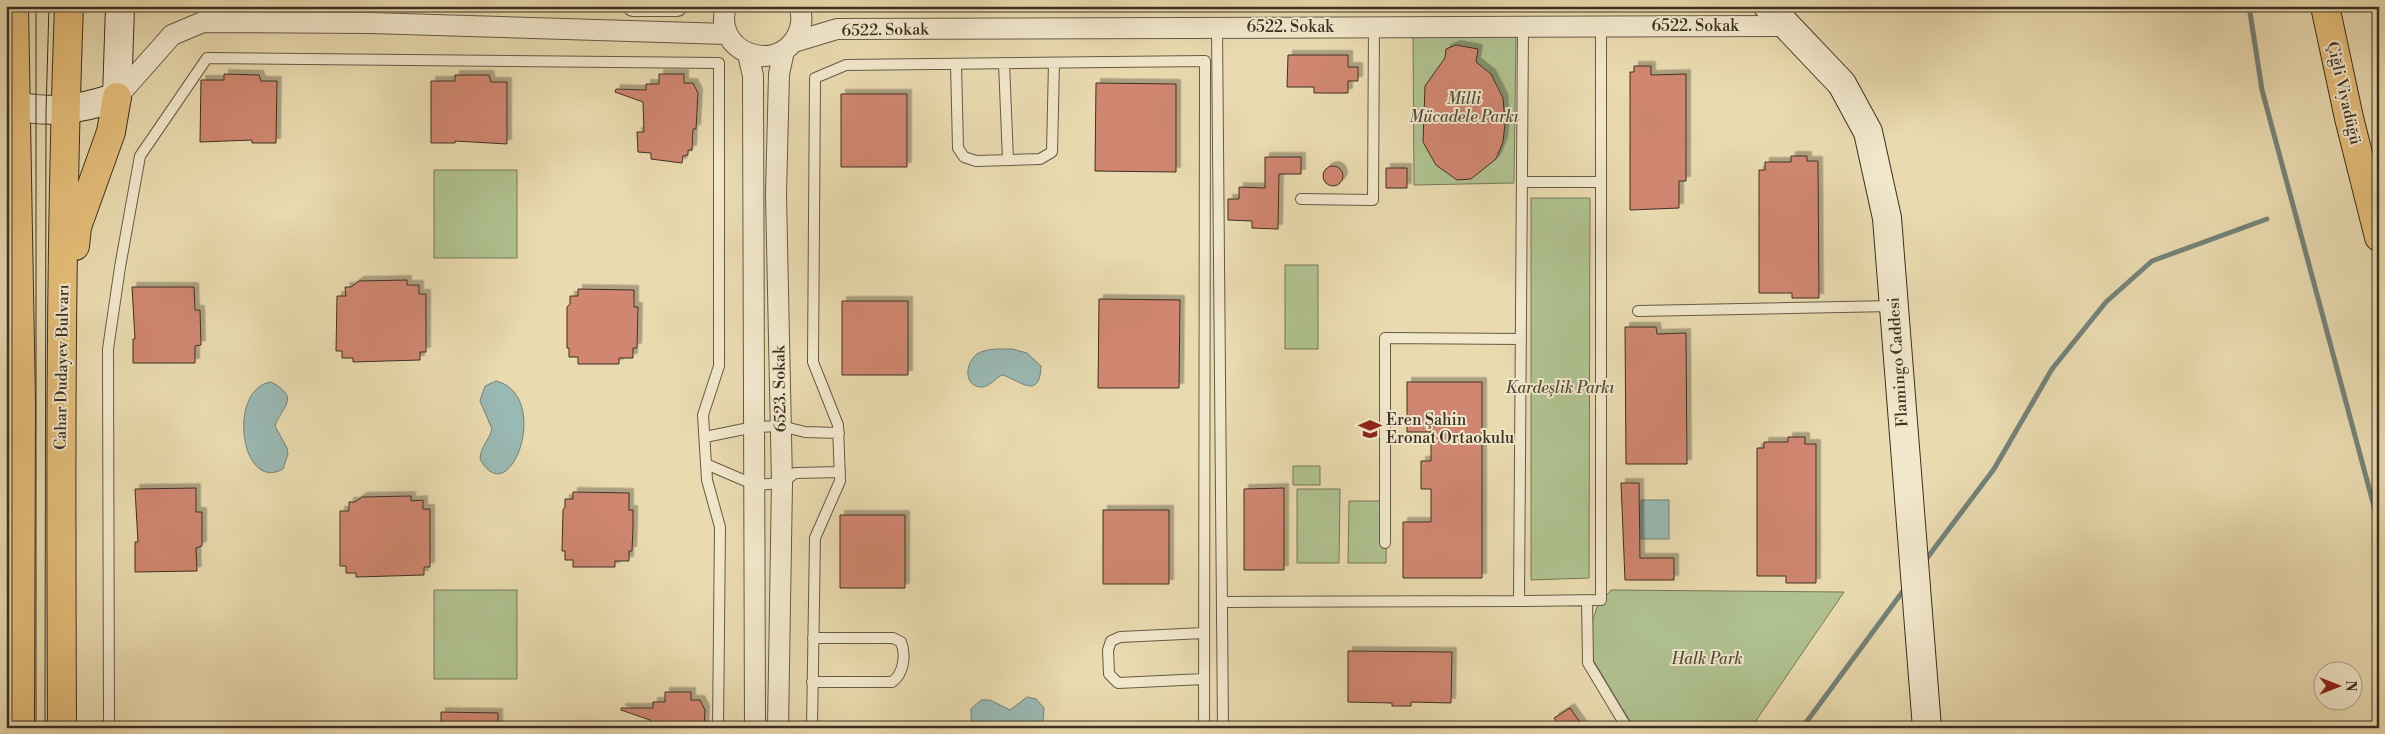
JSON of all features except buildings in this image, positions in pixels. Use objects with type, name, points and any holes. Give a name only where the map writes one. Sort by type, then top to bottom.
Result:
[{"type":"main road","points":[[14,6],[11,105],[21,403],[20,728]]},
{"type":"main road","name":"Cahar Dudayev Bulvarı","points":[[62,728],[61,402],[65,110],[69,6]]},
{"type":"main road","name":"Çiğli Viyadüğü","points":[[2325,6],[2378,235]]},
{"type":"main road","points":[[61,402],[77,227],[111,132],[117,97]]},
{"type":"main road","points":[[6,288],[21,403]]},
{"type":"street","points":[[117,97],[120,6]]},
{"type":"street","points":[[633,6],[678,6]]},
{"type":"street","points":[[726,6],[724,23],[727,34],[739,49],[748,54]]},
{"type":"street","name":"6523. Sokak","points":[[778,728],[782,483],[776,194],[779,74],[789,46],[802,23],[799,6]]},
{"type":"street","name":"Flamingo Caddesi","points":[[1768,6],[1842,84],[1868,132],[1887,218],[1917,623],[1927,728]]},
{"type":"street","points":[[11,105],[36,111],[65,110],[88,106],[117,97],[172,35],[203,22],[369,23],[727,34]]},
{"type":"street","name":"6522. Sokak","points":[[748,54],[766,57],[789,46],[837,29],[1788,26]]},
{"type":"street","name":"6523. Sokak","points":[[748,54],[753,76],[755,728]]},
{"type":"lane","points":[[1519,601],[1523,26]]},
{"type":"lane","points":[[1222,602],[1601,600],[1601,26]]},
{"type":"lane","points":[[1300,199],[1373,200],[1374,27]]},
{"type":"lane","points":[[1217,28],[1223,728]]},
{"type":"lane","points":[[109,728],[108,349],[122,252],[140,156],[208,58],[719,63],[719,366],[703,415],[707,480],[720,527],[718,728]]},
{"type":"lane","points":[[812,728],[815,538],[840,482],[838,425],[813,362],[815,78],[846,65],[1205,61],[1204,728]]},
{"type":"lane","points":[[1004,63],[1008,160]]},
{"type":"lane","points":[[956,64],[958,148],[970,160],[1008,160],[1044,158],[1052,152],[1054,63]]},
{"type":"lane","points":[[1522,182],[1601,182]]},
{"type":"lane","points":[[1638,311],[1894,306]]},
{"type":"lane","points":[[1384,543],[1385,338],[1521,339]]},
{"type":"lane","points":[[705,437],[754,427],[781,426],[805,432],[839,433]]},
{"type":"lane","points":[[706,464],[755,485],[782,483],[795,473],[840,472]]},
{"type":"lane","points":[[1587,600],[1588,663],[1626,728]]},
{"type":"lane","points":[[1204,633],[1120,637],[1111,641],[1108,650],[1109,674],[1118,683],[1204,679]]},
{"type":"lane","points":[[812,682],[892,682],[901,672],[903,649],[900,642],[893,638],[813,638]]},
{"type":"green space","name":"Milli Mücadele Parkı","points":[[1413,32],[1516,32],[1514,183],[1414,185]]},
{"type":"green space","points":[[434,170],[517,170],[517,258],[434,258]]},
{"type":"green space","name":"Kardeşlik Parkı","points":[[1531,198],[1590,198],[1589,578],[1531,580]]},
{"type":"green space","points":[[1285,265],[1318,265],[1318,349],[1285,349]]},
{"type":"green space","points":[[1293,466],[1320,466],[1320,485],[1293,485]]},
{"type":"green space","points":[[1297,489],[1340,489],[1339,563],[1297,563]]},
{"type":"green space","points":[[1349,501],[1387,501],[1386,563],[1348,563]]},
{"type":"green space","points":[[434,590],[517,590],[517,679],[434,679]]},
{"type":"green space","name":"Halk Park","points":[[1611,590],[1844,592],[1751,728],[1634,728],[1592,658],[1592,623],[1597,607]]},
{"type":"green space","points":[[1322,725],[1435,725],[1435,728],[1322,728]]},
{"type":"water","points":[[1012,349],[1027,353],[1041,366],[1040,377],[1037,383],[1027,386],[1002,375],[985,387],[976,386],[972,383],[969,379],[968,368],[977,354],[989,350]]},
{"type":"water","points":[[496,381],[513,391],[522,407],[524,427],[521,446],[513,463],[503,472],[492,472],[480,459],[492,429],[480,401],[485,386]]},
{"type":"water","points":[[271,382],[286,393],[287,403],[275,426],[287,448],[288,454],[283,469],[268,472],[257,466],[249,454],[244,437],[244,418],[248,402],[257,388]]},
{"type":"water","points":[[1641,500],[1669,500],[1669,539],[1641,539]]},
{"type":"water","points":[[1027,697],[1036,699],[1044,708],[1043,721],[1037,728],[978,728],[971,720],[971,709],[981,700],[990,700],[1010,710]]},
{"type":"waterway","points":[[2249,6],[2262,90],[2379,525]]},
{"type":"waterway","points":[[1924,562],[1994,469],[2052,369],[2106,302],[2152,261],[2267,219]]},
{"type":"waterway","points":[[1802,728],[1906,587]]},
{"type":"tram line","points":[[36,6],[36,728]]},
{"type":"tram line","points":[[45,728],[46,111],[49,6]]},
{"type":"place","name":"Eren Şahin Eronat Ortaokulu","points":[[1370,429]]}]
